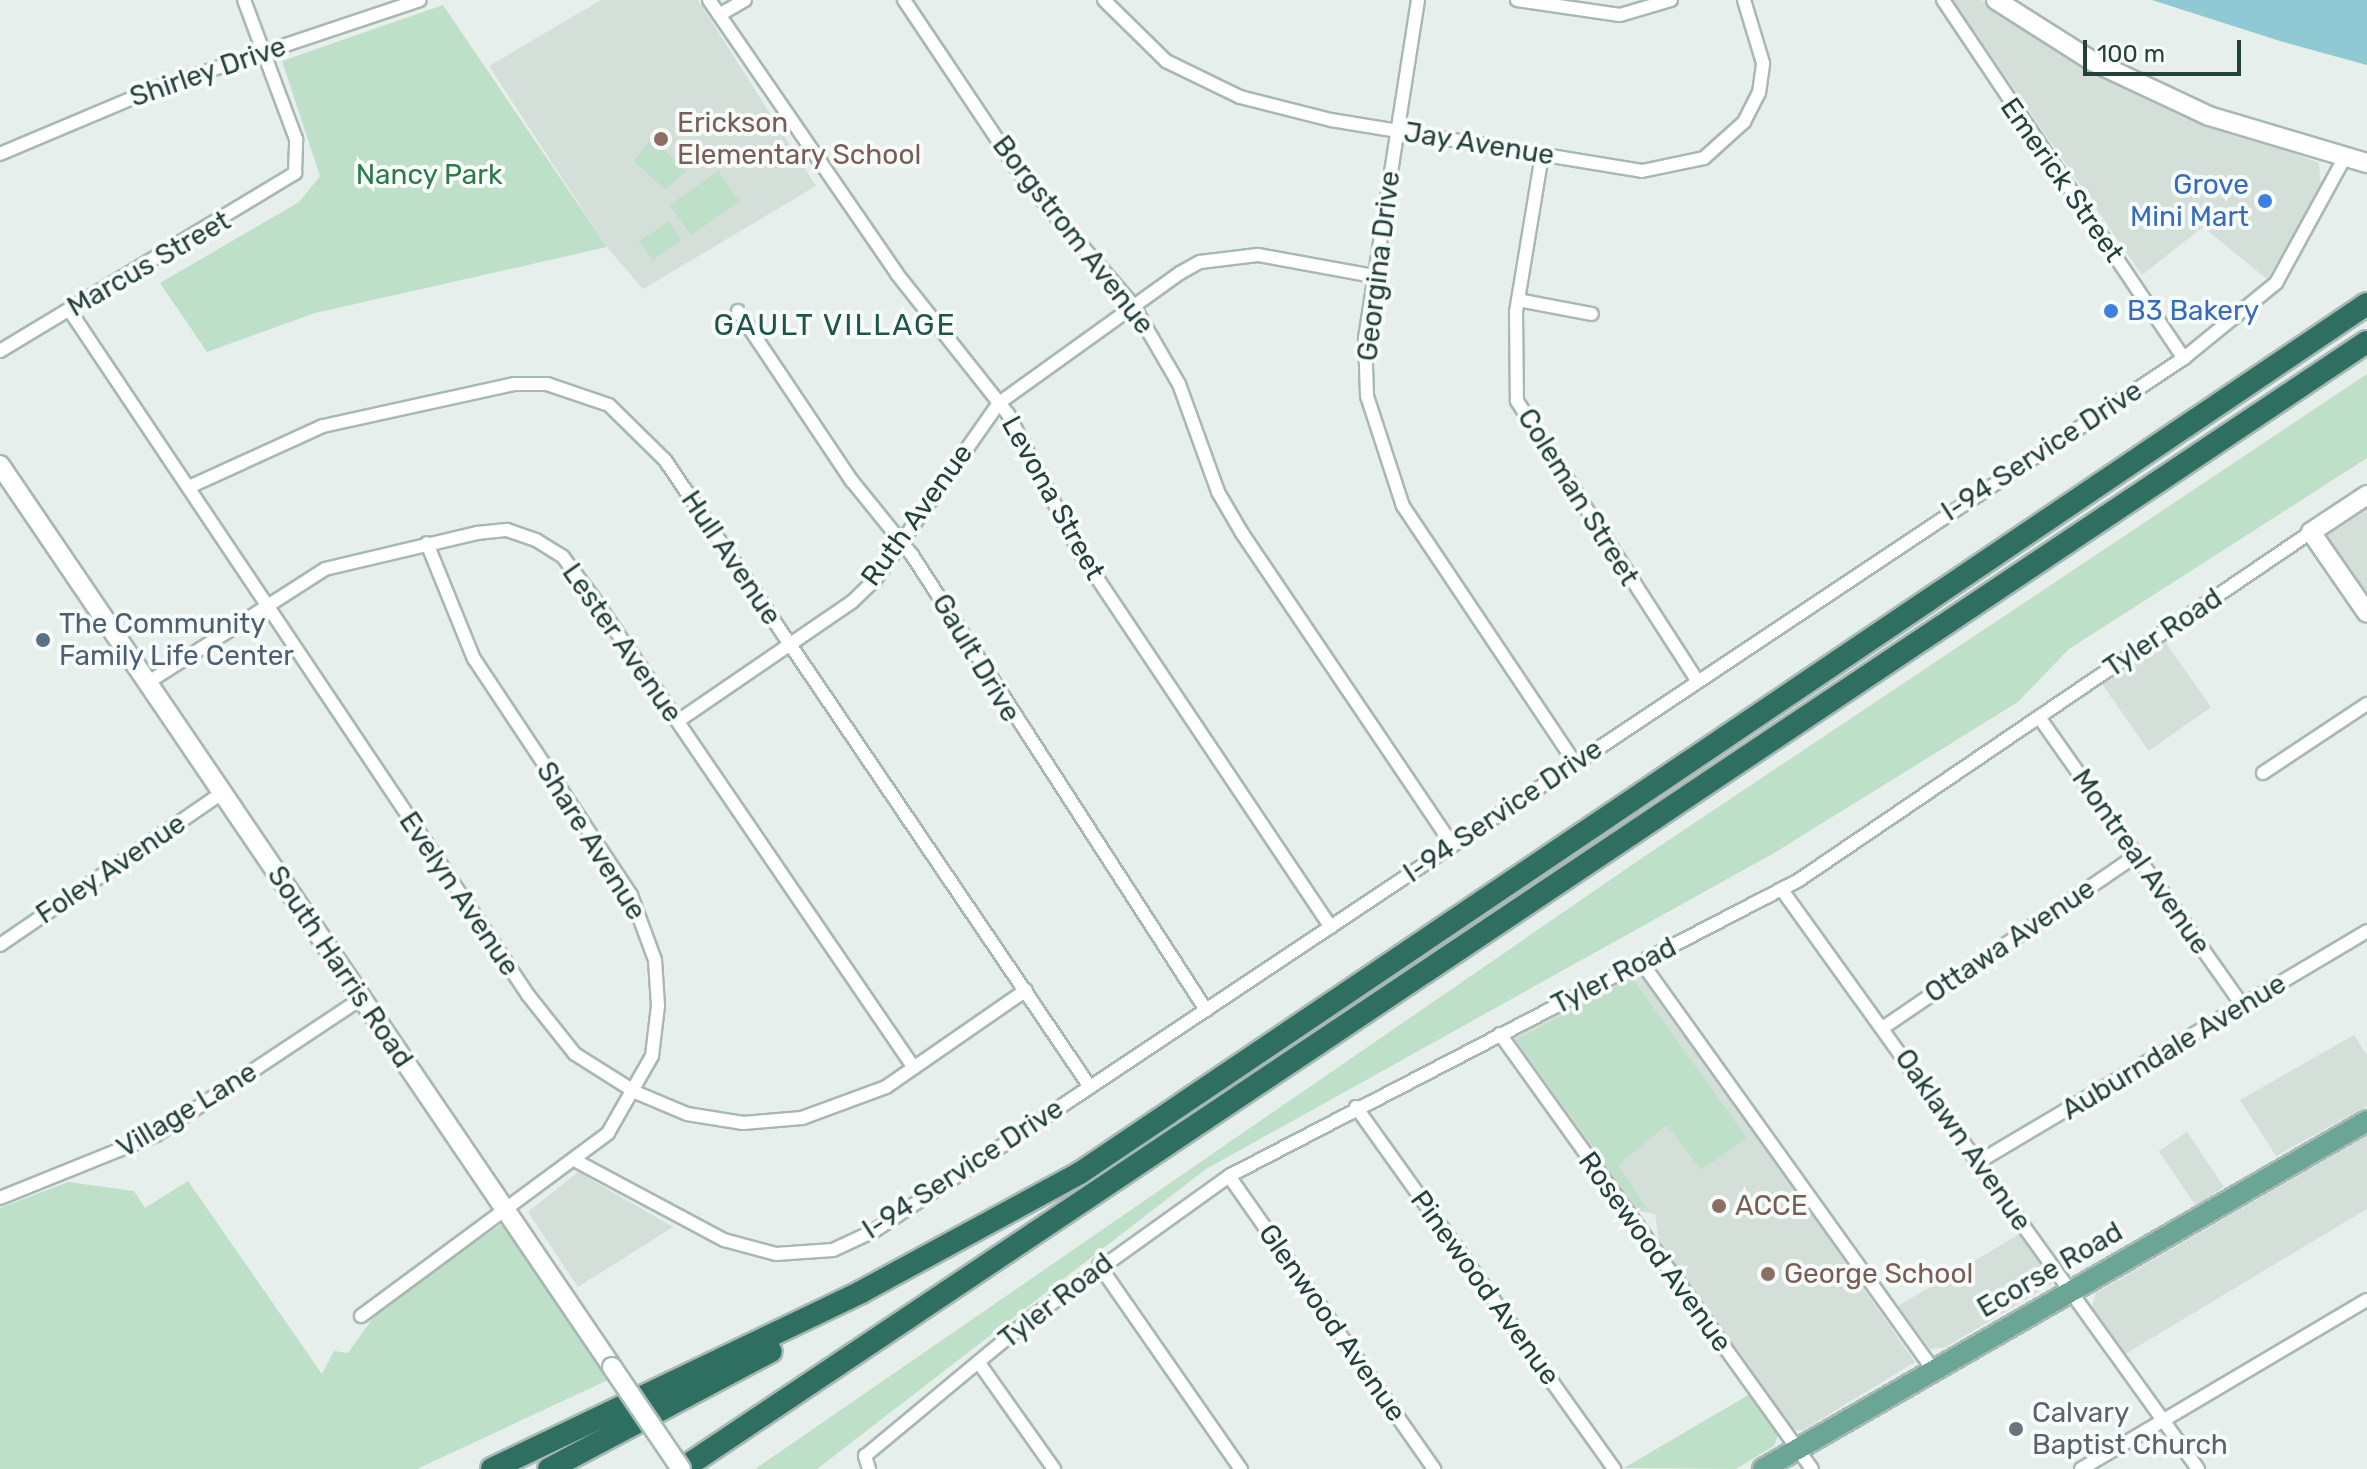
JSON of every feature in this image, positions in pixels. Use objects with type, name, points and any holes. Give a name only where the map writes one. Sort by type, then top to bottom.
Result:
[{"type":"highway","points":[[492,1469],[861,1292],[1129,1142],[2367,304]]},
{"type":"highway","points":[[682,1469],[2367,342]]},
{"type":"highway","points":[[549,1469],[834,1318],[861,1292]]},
{"type":"highway","points":[[698,1469],[716,1447]]},
{"type":"main road","points":[[1996,0],[2092,61],[2182,104],[2344,159],[2367,163]]},
{"type":"main road","name":"South Harris Road","points":[[0,465],[682,1469]]},
{"type":"main road","name":"Tyler Road","points":[[2311,532],[2367,495]]},
{"type":"main road","points":[[2311,532],[2367,613]]},
{"type":"main road","name":"Ecorse Road","points":[[1763,1469],[2367,1121]]},
{"type":"street","points":[[244,0],[263,52]]},
{"type":"street","name":"Shirley Drive","points":[[0,154],[263,52],[420,0]]},
{"type":"street","name":"Levona Street","points":[[709,0],[897,274],[999,403],[1041,467],[1081,554],[1331,927]]},
{"type":"street","points":[[719,15],[745,0]]},
{"type":"street","name":"Borgstrom Avenue","points":[[904,0],[1023,178],[1133,305],[1179,384],[1218,492],[1242,533],[1452,844]]},
{"type":"street","name":"Jay Avenue","points":[[1104,0],[1166,61],[1240,97],[1397,131],[1542,155],[1672,170],[1729,140],[1759,93],[1763,63],[1744,0]]},
{"type":"street","name":"Georgina Drive","points":[[1418,0],[1365,338],[1367,396],[1389,477],[1575,763]]},
{"type":"street","points":[[1517,0],[1620,15],[1671,0]]},
{"type":"street","name":"Emerick Street","points":[[1943,0],[2184,358]]},
{"type":"street","name":"Marcus Street","points":[[0,351],[295,173],[296,139],[263,52]]},
{"type":"street","name":"Coleman Street","points":[[1542,155],[1511,359],[1517,401],[1532,434],[1697,680]]},
{"type":"street","name":"I-94 Service Drive","points":[[578,1162],[724,1240],[803,1254],[874,1231],[2184,358],[2276,283],[2344,159]]},
{"type":"street","name":"Ruth Avenue","points":[[678,721],[853,601],[903,543],[999,403],[1180,273],[1228,257],[1373,276]]},
{"type":"street","points":[[1518,300],[1592,314]]},
{"type":"street","name":"Evelyn Avenue","points":[[70,311],[264,604],[552,1027],[575,1054],[635,1092],[687,1114],[743,1123],[843,1108],[914,1068],[1026,990]]},
{"type":"street","name":"Gault Drive","points":[[738,311],[903,543],[1206,1010]]},
{"type":"street","name":"Hull Avenue","points":[[189,487],[323,426],[514,384],[577,391],[643,432],[1090,1087]]},
{"type":"street","name":"Lester Avenue","points":[[147,683],[264,604],[325,569],[427,543],[507,530],[563,557],[914,1068]]},
{"type":"street","name":"Tyler Road","points":[[867,1463],[979,1363],[1099,1265],[1229,1176],[1356,1107],[1782,890],[2311,532]]},
{"type":"street","name":"Share Avenue","points":[[361,1316],[578,1162],[635,1092],[652,1056],[658,1006],[647,928],[474,659],[427,543]]},
{"type":"street","points":[[2263,773],[2367,704]]},
{"type":"street","name":"Montreal Avenue","points":[[2039,717],[2243,1006]]},
{"type":"street","name":"Foley Avenue","points":[[0,945],[222,793]]},
{"type":"street","name":"Ottawa Avenue","points":[[1884,1027],[2137,855]]},
{"type":"street","name":"Oaklawn Avenue","points":[[1782,890],[1884,1027],[2068,1291],[2198,1469]]},
{"type":"street","name":"Auburndale Avenue","points":[[1980,1161],[2367,931]]},
{"type":"street","points":[[1642,963],[1933,1369]]},
{"type":"street","name":"Village Lane","points":[[0,1198],[156,1135],[361,999]]},
{"type":"street","name":"Rosewood Avenue","points":[[1500,1034],[1812,1469]]},
{"type":"street","name":"Pinewood Avenue","points":[[1356,1107],[1614,1469]]},
{"type":"street","name":"Glenwood Avenue","points":[[1229,1176],[1434,1469]]},
{"type":"street","points":[[1099,1265],[1241,1469]]},
{"type":"street","points":[[2081,1469],[2367,1300]]},
{"type":"street","points":[[979,1363],[1054,1469]]},
{"type":"shaded area","name":"Erickson Elementary School","points":[[601,0],[698,0],[816,186],[643,289],[607,247],[489,66]]},
{"type":"shaded area","points":[[1953,0],[1981,0],[2145,97],[2319,163],[2321,188],[2267,279],[2203,227],[2142,275]]},
{"type":"shaded area","points":[[2367,506],[2367,599],[2323,535]]},
{"type":"shaded area","points":[[2164,640],[2211,707],[2149,751],[2102,684]]},
{"type":"shaded area","name":"ACCE","points":[[1632,975],[1642,977],[1707,1065],[1915,1362],[1802,1431],[1790,1428],[1660,1247],[1655,1214],[1633,1210],[1512,1043],[1519,1032]]},
{"type":"shaded area","points":[[2354,1035],[2367,1055],[2367,1106],[2276,1156],[2240,1100]]},
{"type":"shaded area","points":[[2187,1132],[2224,1187],[2196,1206],[2159,1151]]},
{"type":"shaded area","points":[[2367,1136],[2367,1209],[2125,1354],[2092,1307],[2096,1293]]},
{"type":"shaded area","points":[[578,1172],[673,1227],[578,1287],[528,1212]]},
{"type":"shaded area","points":[[2025,1231],[2053,1275],[2051,1284],[1946,1347],[1930,1349],[1898,1306]]},
{"type":"green space","name":"Nancy Park","points":[[443,5],[607,247],[315,313],[207,352],[160,283],[299,202],[320,176],[282,61]]},
{"type":"green space","points":[[652,138],[686,171],[666,190],[633,161]]},
{"type":"green space","points":[[718,171],[739,201],[691,235],[670,205]]},
{"type":"green space","points":[[669,221],[682,240],[652,260],[639,241]]},
{"type":"green space","points":[[2367,374],[2367,458],[2069,649],[2018,702],[1774,853],[1206,1169],[817,1469],[755,1469],[1642,858]]},
{"type":"green space","points":[[1632,978],[1747,1138],[1701,1170],[1667,1125],[1618,1165],[1647,1209],[1637,1208],[1516,1040]]},
{"type":"green space","points":[[188,1181],[322,1374],[334,1351],[348,1353],[382,1305],[502,1224],[608,1380],[417,1469],[0,1469],[0,1208],[68,1182],[134,1191],[145,1208]]},
{"type":"green space","points":[[1750,1394],[1778,1435],[1774,1446],[1736,1469],[1624,1468]]},
{"type":"water","points":[[2152,0],[2367,0],[2367,65],[2280,41]]},
{"type":"place","name":"Erickson Elementary School","points":[[661,139]]},
{"type":"place","name":"Grove Mini Mart","points":[[2265,201]]},
{"type":"place","name":"B3 Bakery","points":[[2111,311]]},
{"type":"place","name":"The Community Family Life Center","points":[[43,640]]},
{"type":"place","name":"ACCE","points":[[1719,1206]]},
{"type":"place","name":"George School","points":[[1768,1274]]},
{"type":"place","name":"Calvary Baptist Church","points":[[2016,1429]]},
{"type":"district","name":"GAULT VILLAGE","points":[[835,325]]}]
